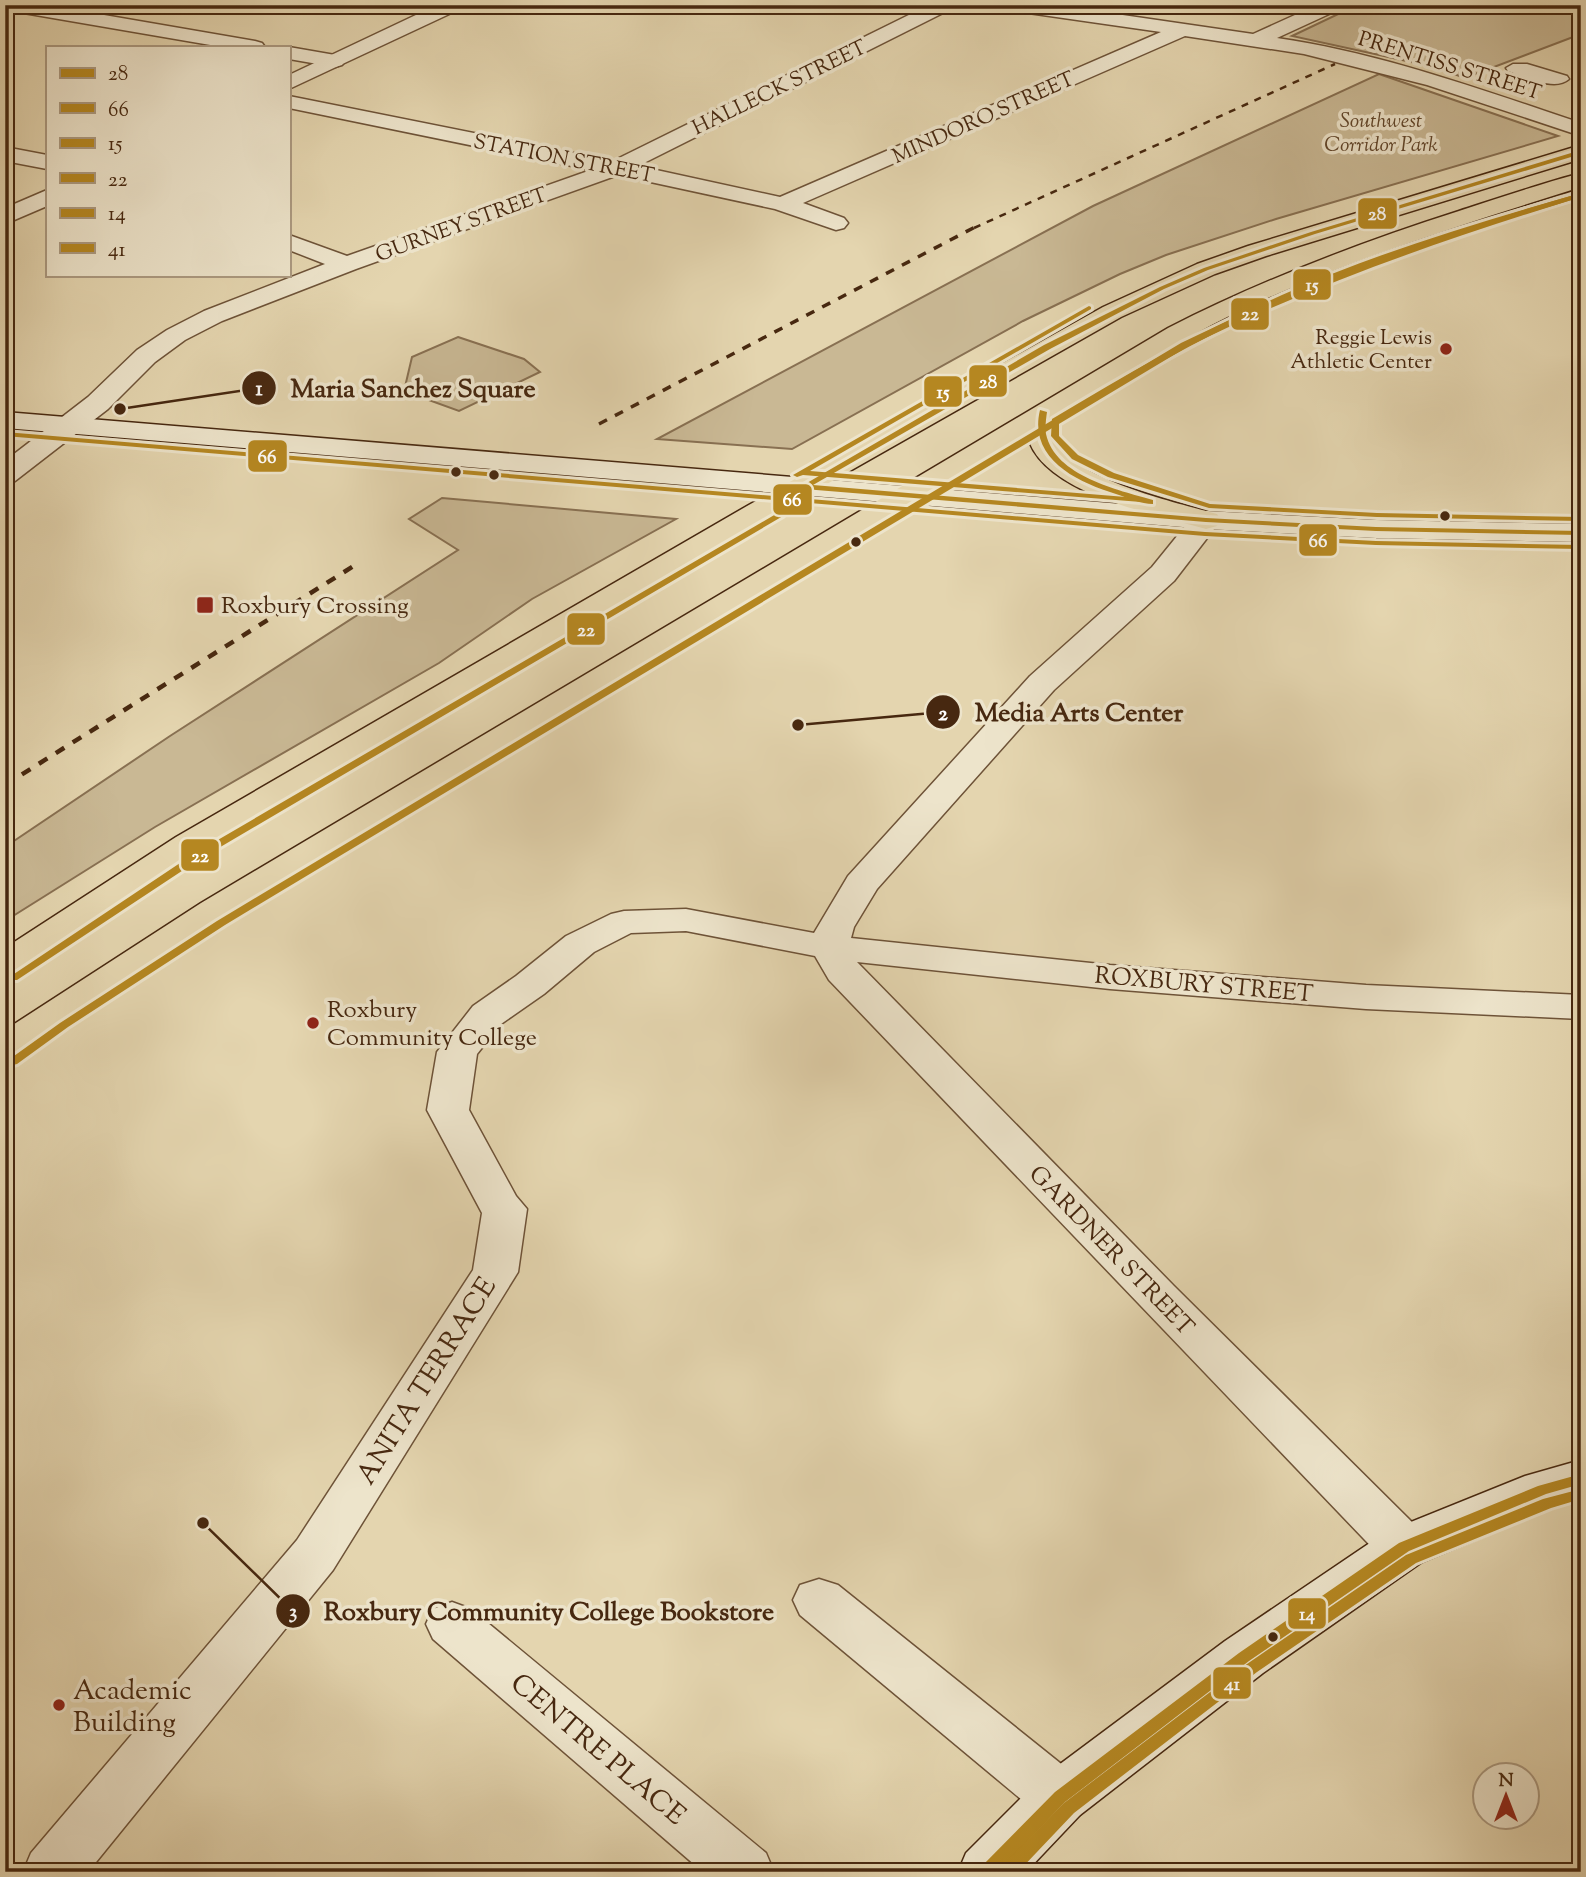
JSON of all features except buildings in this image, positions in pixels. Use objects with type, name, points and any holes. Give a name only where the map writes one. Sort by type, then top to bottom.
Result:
[{"type":"main road","points":[[5,966],[189,845],[1047,347],[1161,288],[1291,240],[1581,152]]},
{"type":"main road","points":[[5,1050],[56,1013],[214,911],[1044,412],[1212,314],[1278,283],[1394,239],[1581,180]]},
{"type":"main road","points":[[1044,412],[1039,430],[1043,443],[1066,468],[1106,488],[1206,520]]},
{"type":"street","points":[[12,5],[249,46]]},
{"type":"street","points":[[290,83],[453,5]]},
{"type":"street","name":"HALLECK STREET","points":[[614,169],[944,5]]},
{"type":"street","name":"PRENTISS STREET","points":[[1014,5],[1305,48],[1379,65],[1581,130]]},
{"type":"street","points":[[1257,40],[1333,5]]},
{"type":"street","name":"MINDORO STREET","points":[[782,205],[1183,30]]},
{"type":"street","points":[[290,53],[335,61]]},
{"type":"street","name":"STATION STREET","points":[[290,102],[782,205],[836,223]]},
{"type":"street","points":[[5,154],[46,162]]},
{"type":"street","name":"GURNEY STREET","points":[[5,475],[99,403],[146,356],[176,335],[213,316],[347,264],[614,169]]},
{"type":"street","points":[[5,217],[46,197]]},
{"type":"street","name":"GURNEY STREET","points":[[290,242],[347,264]]},
{"type":"street","points":[[5,420],[1206,520],[1376,529],[1581,533]]},
{"type":"street","points":[[829,947],[835,927],[860,884],[1042,683],[1163,574],[1206,520]]},
{"type":"street","name":"ANITA TERRACE","points":[[52,1872],[315,1555],[495,1272],[505,1209],[500,1206],[448,1110],[457,1052],[487,1015],[530,985],[580,944],[624,922],[686,920],[829,947]]},
{"type":"street","name":"ROXBURY STREET","points":[[829,947],[1110,977],[1366,997],[1581,1007]]},
{"type":"street","name":"GARDNER STREET","points":[[829,947],[843,972],[1158,1298],[1404,1546]]},
{"type":"street","points":[[987,1872],[1060,1797],[1244,1657],[1404,1546],[1543,1490],[1581,1479]]},
{"type":"street","points":[[820,1600],[1060,1797]]},
{"type":"street","name":"CENTRE PLACE","points":[[452,1624],[745,1872]]},
{"type":"green space","name":"Southwest Corridor Park","points":[[1357,5],[1581,5],[1581,34],[1465,78],[1434,67],[1292,36]]},
{"type":"green space","name":"Southwest Corridor Park","points":[[1379,74],[1558,136],[1276,219],[1166,255],[1023,321],[792,449],[657,439],[1093,206]]},
{"type":"green space","points":[[458,337],[524,359],[540,372],[459,411],[404,391],[412,357]]},
{"type":"green space","points":[[442,498],[676,519],[532,599],[439,663],[155,827],[5,921],[5,847],[170,736],[458,550],[409,519]]},
{"type":"railway","points":[[974,228],[1335,64]]},
{"type":"railway","points":[[599,424],[977,226]]},
{"type":"railway","points":[[5,785],[360,562]]},
{"type":"transit line","name":"28","points":[[804,487],[1047,347],[1162,288],[1206,269],[1313,233],[1581,152]]},
{"type":"transit line","name":"15","points":[[1581,195],[1416,246],[1318,282],[1250,312],[1184,346],[1055,421],[1055,436],[1075,457],[1111,475],[1209,506],[1377,515],[1581,519]]},
{"type":"transit line","name":"22","points":[[13,1061],[221,923],[1184,345],[1280,300],[1379,261],[1581,195]]},
{"type":"transit line","name":"15","points":[[797,475],[1089,308]]},
{"type":"transit line","name":"28","points":[[1043,412],[1042,432],[1048,449],[1060,463],[1093,483],[1150,502]]},
{"type":"transit line","name":"66","points":[[5,434],[1205,534],[1376,543],[1581,547]]},
{"type":"transit line","name":"15","points":[[805,473],[1138,500]]},
{"type":"transit line","name":"28","points":[[804,487],[1206,520],[1376,529],[1581,533]]},
{"type":"transit line","name":"22","points":[[13,978],[196,857],[779,516]]},
{"type":"transit line","name":"14","points":[[987,1872],[1060,1797],[1244,1657],[1404,1547],[1543,1490],[1581,1479]]},
{"type":"transit line","name":"41","points":[[1007,1872],[1069,1808],[1252,1668],[1411,1559],[1548,1503],[1581,1494]]},
{"type":"place","name":"Reggie Lewis Athletic Center","points":[[1446,349]]},
{"type":"place","name":"Maria Sanchez Square","points":[[120,409]]},
{"type":"place","name":"Roxbury Crossing","points":[[205,605]]},
{"type":"place","name":"Media Arts Center","points":[[798,725]]},
{"type":"place","name":"Roxbury Community College","points":[[313,1023]]},
{"type":"place","name":"Roxbury Community College Bookstore","points":[[203,1523]]},
{"type":"place","name":"Academic Building","points":[[59,1705]]}]
